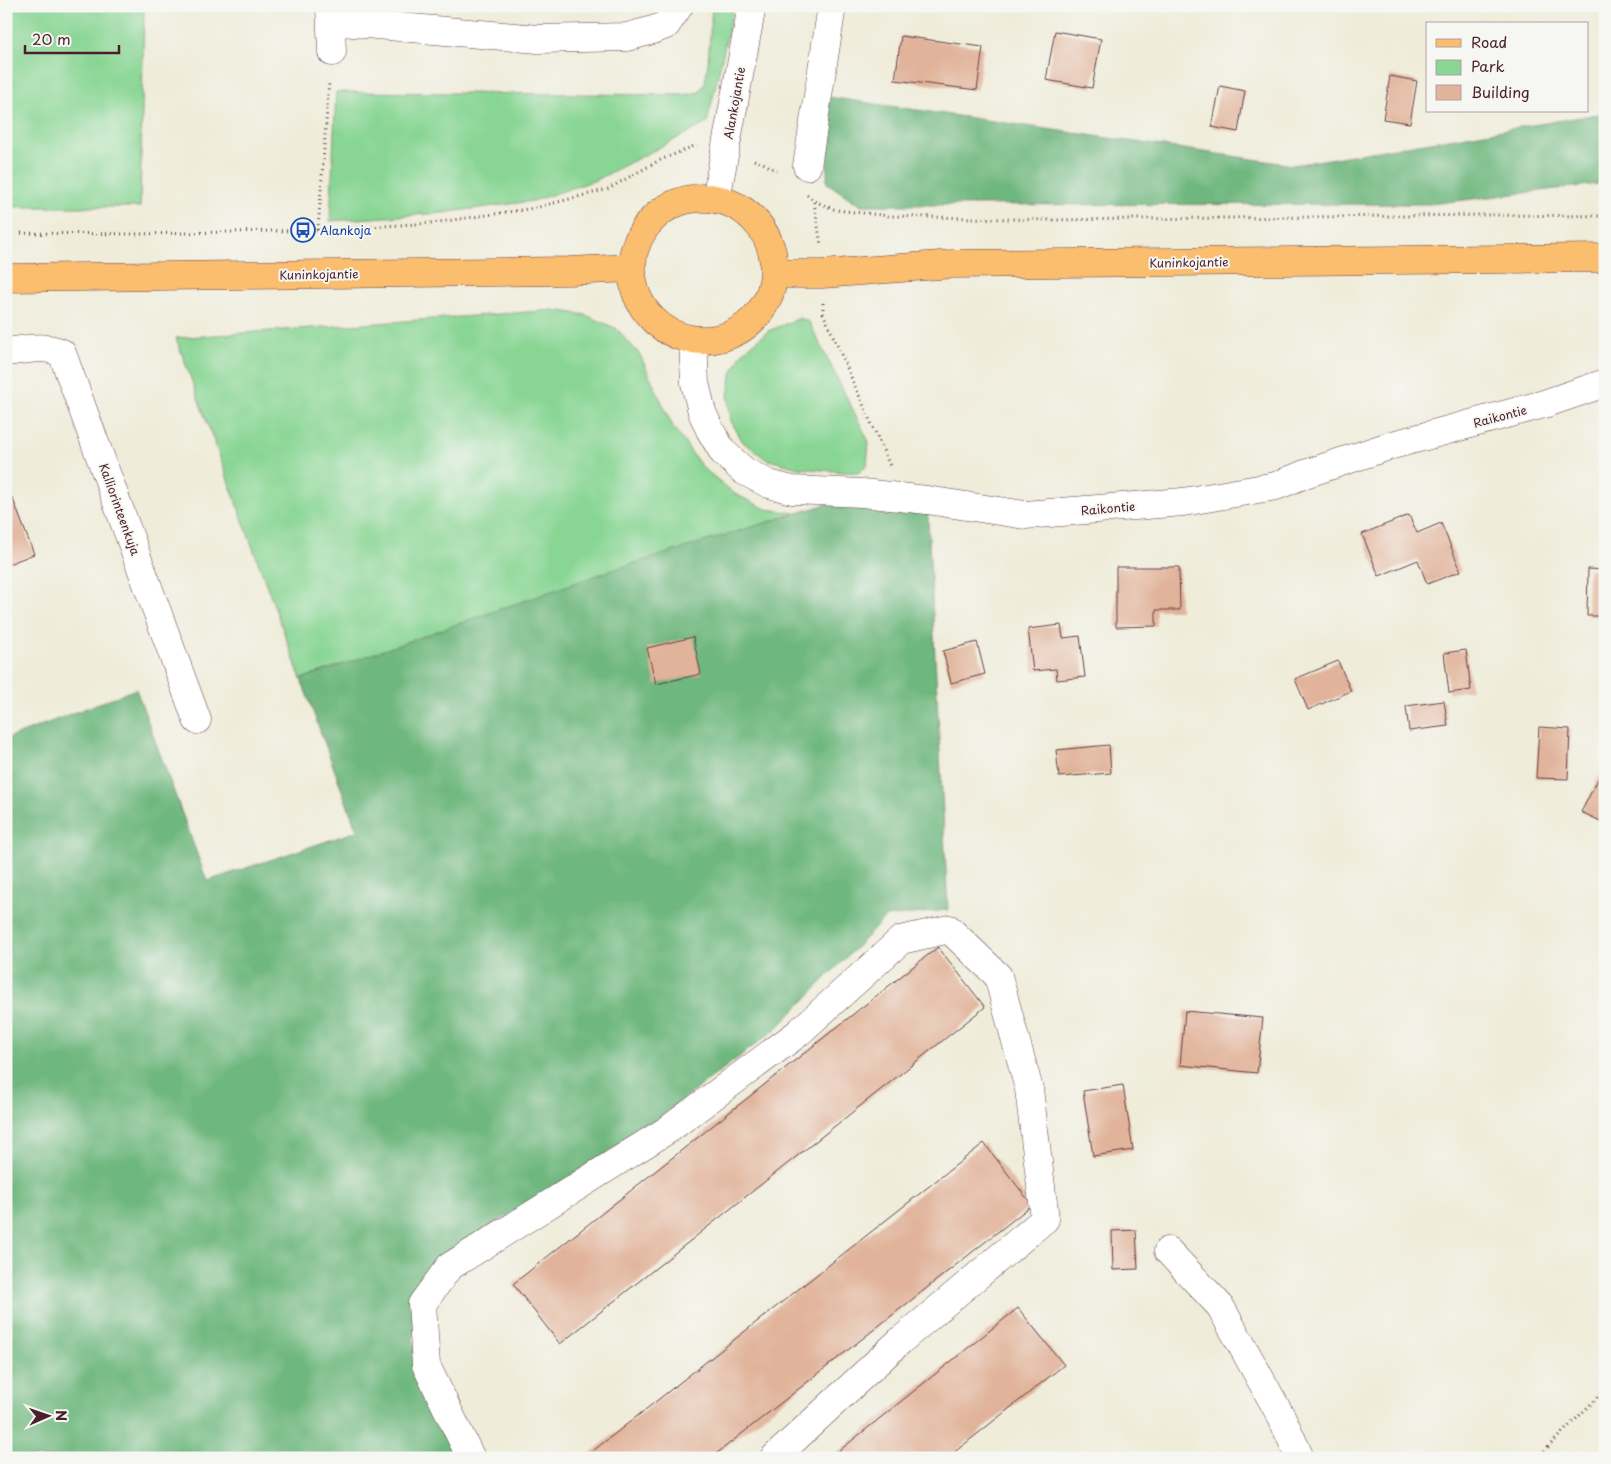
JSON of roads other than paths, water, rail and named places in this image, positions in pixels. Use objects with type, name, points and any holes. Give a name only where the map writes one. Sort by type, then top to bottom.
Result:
[{"type":"main road","points":[[691,198],[716,199],[736,206],[752,218],[765,234],[773,254],[774,274],[769,297],[756,317],[738,332],[716,340],[693,341],[673,335],[655,324],[642,308],[634,288],[631,268],[636,244],[648,222],[668,207],[691,198]]},
{"type":"main road","name":"Kuninkojantie","points":[[774,274],[822,274],[953,264],[1605,258]]},
{"type":"main road","name":"Kuninkojantie","points":[[6,278],[569,271],[631,268]]},
{"type":"street","points":[[332,52],[331,13],[538,39],[627,37],[666,25],[679,6]]},
{"type":"street","name":"Alankojantie","points":[[716,199],[752,6]]},
{"type":"street","points":[[804,178],[832,6]]},
{"type":"street","name":"Raikontie","points":[[693,341],[695,384],[702,412],[723,452],[744,471],[769,484],[792,490],[862,493],[927,500],[1025,515],[1183,502],[1276,486],[1305,474],[1389,446],[1544,404],[1605,383]]},
{"type":"street","name":"Kalliorinteenkuja","points":[[6,352],[40,347],[53,348],[62,353],[197,720]]},
{"type":"street","points":[[471,1458],[426,1365],[422,1304],[449,1267],[669,1130],[797,1034],[901,940],[949,929],[998,976],[1029,1089],[1045,1219],[900,1341],[774,1458]]},
{"type":"street","points":[[1168,1251],[1220,1306],[1282,1418],[1300,1458]]},
{"type":"place","name":"Alankoja","points":[[303,230]]}]
